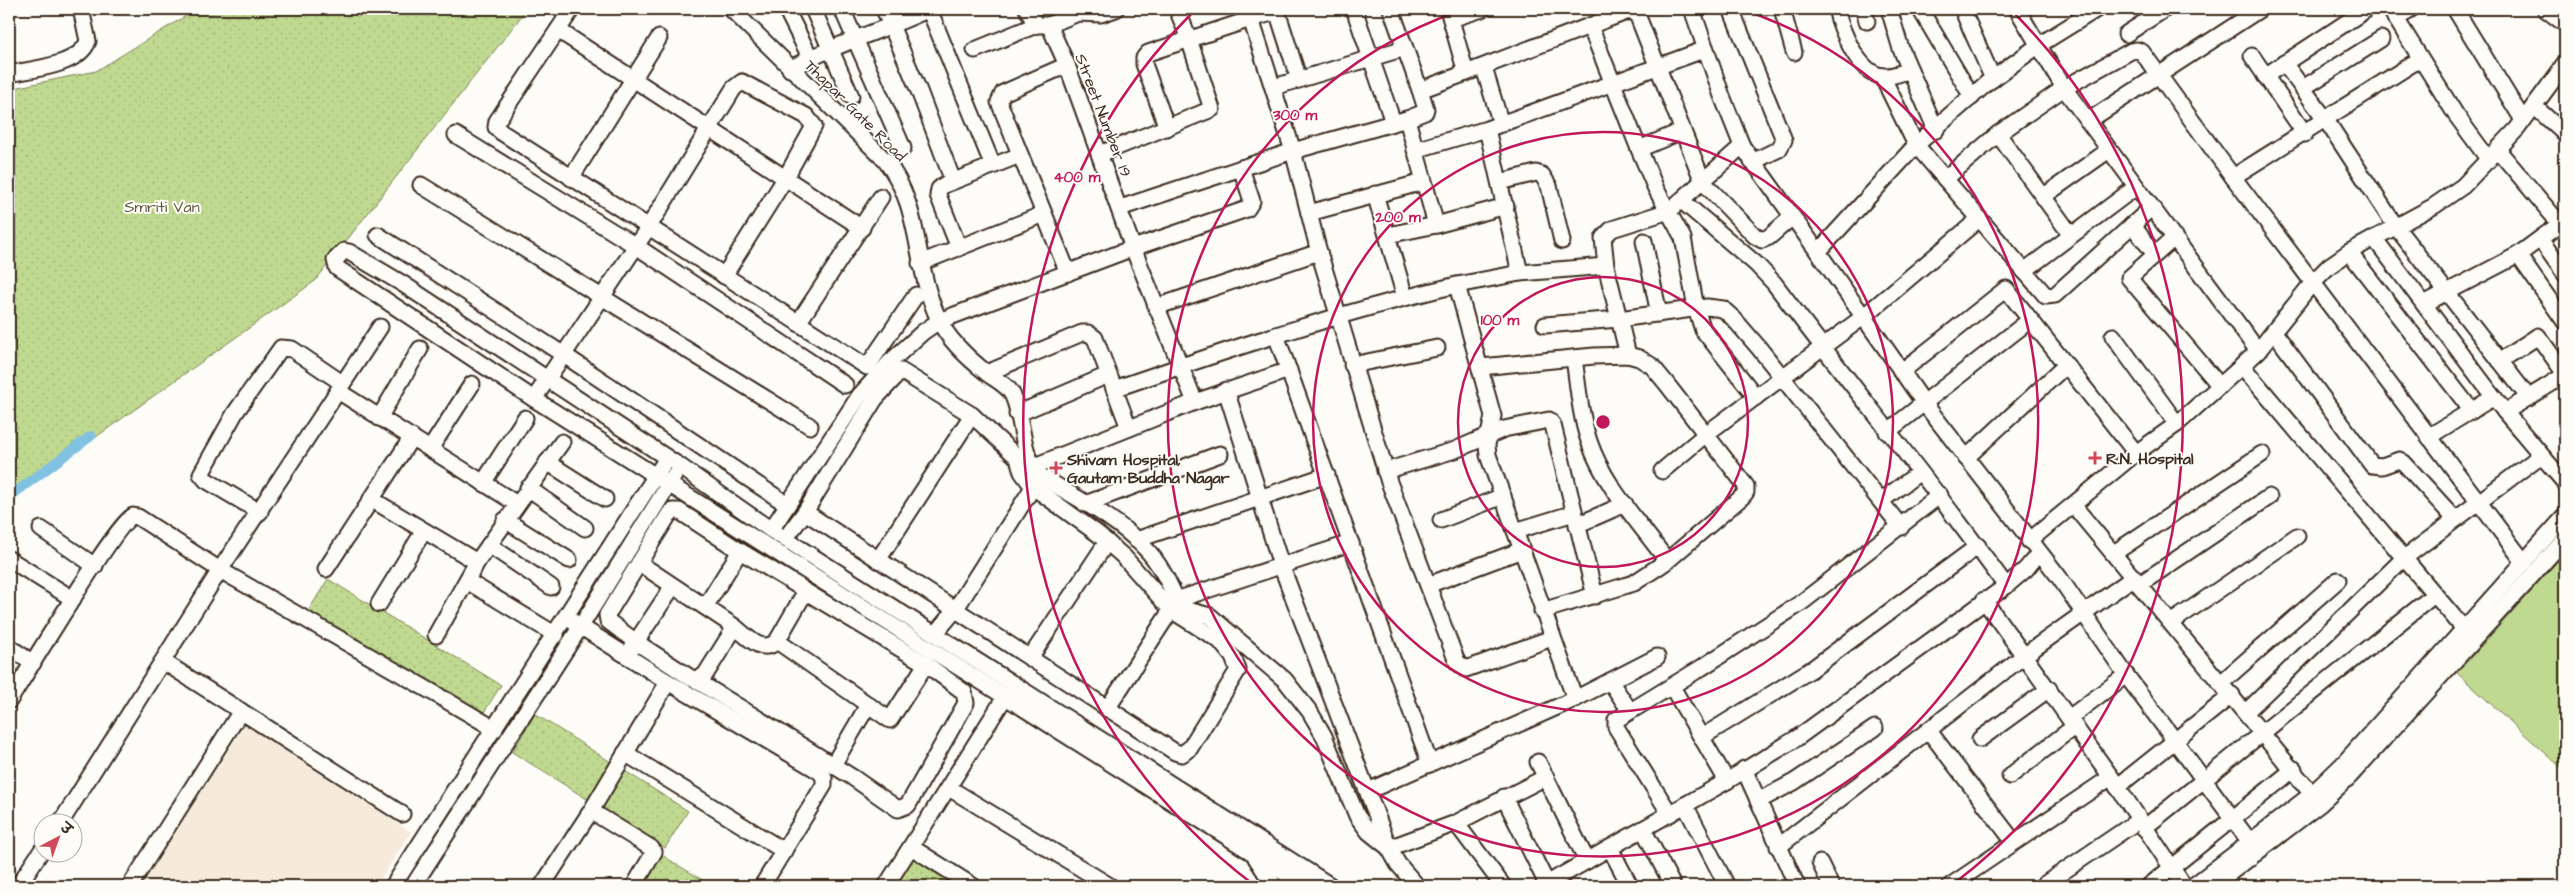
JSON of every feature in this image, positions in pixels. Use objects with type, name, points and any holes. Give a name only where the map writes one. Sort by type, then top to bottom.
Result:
[{"type":"street","points":[[9,74],[70,60],[80,54],[88,41],[81,9]]},
{"type":"street","points":[[572,9],[497,122],[496,127],[507,137],[867,367],[916,295]]},
{"type":"street","points":[[731,9],[790,69]]},
{"type":"street","points":[[786,9],[810,57]]},
{"type":"street","points":[[813,9],[832,48],[851,96]]},
{"type":"street","points":[[842,9],[903,148]]},
{"type":"street","points":[[884,9],[953,181]]},
{"type":"street","points":[[929,9],[993,166]]},
{"type":"street","name":"Thapar Gate Road","points":[[929,9],[892,26],[810,57],[790,69],[885,160],[897,176],[912,211],[920,263],[939,321],[961,350],[1012,394],[1027,456],[1032,467]]},
{"type":"street","name":"Street Number 19","points":[[1028,9],[1042,25],[1067,65],[1133,248],[1195,402]]},
{"type":"street","points":[[976,50],[1078,13],[1101,14],[1116,9]]},
{"type":"street","points":[[1100,154],[1212,109],[1177,9]]},
{"type":"street","points":[[1354,9],[1372,58],[1415,150],[1436,226]]},
{"type":"street","points":[[1120,208],[1294,150],[1425,112],[1426,109],[1420,90],[1391,9]]},
{"type":"street","points":[[1466,73],[1449,14],[1482,9]]},
{"type":"street","points":[[1420,90],[1484,68],[1635,9],[1703,182],[1755,236],[1762,240],[1769,237],[1792,217]]},
{"type":"street","points":[[1692,9],[1742,146],[1752,162],[1818,252],[1901,372],[2084,614],[2126,675],[2250,842]]},
{"type":"street","points":[[1732,9],[1784,140],[1779,149],[1752,162]]},
{"type":"street","points":[[1782,9],[1794,52]]},
{"type":"street","points":[[1836,9],[1848,43],[1860,61],[1872,72],[1882,76],[1910,70]]},
{"type":"street","points":[[1889,9],[1910,70],[1936,130]]},
{"type":"street","points":[[1920,9],[1972,97]]},
{"type":"street","points":[[1962,9],[1993,79]]},
{"type":"street","points":[[2017,9],[2064,88],[2258,351]]},
{"type":"street","points":[[1818,252],[1916,145],[1936,130],[1993,79],[2039,45],[2076,14],[2097,9]]},
{"type":"street","points":[[2126,34],[2165,9]]},
{"type":"street","points":[[2088,121],[2260,9]]},
{"type":"street","points":[[2265,76],[2368,9]]},
{"type":"street","points":[[2411,9],[2392,13],[2456,115],[2563,227],[2540,239],[2518,255],[2424,304]]},
{"type":"street","points":[[2454,9],[2523,120]]},
{"type":"street","points":[[2545,9],[2565,24]]},
{"type":"street","points":[[1167,128],[1144,58],[1148,53],[1275,12],[1278,14],[1299,80]]},
{"type":"street","points":[[1251,19],[1294,150],[1319,252],[1385,471],[1457,662],[1461,667],[1466,668],[1552,638]]},
{"type":"street","points":[[1590,26],[1611,84],[1639,149],[1683,238],[1696,308],[1703,330],[1756,397]]},
{"type":"street","points":[[558,30],[862,228]]},
{"type":"street","points":[[571,178],[659,38]]},
{"type":"street","points":[[2303,88],[2380,39]]},
{"type":"street","points":[[1274,87],[1405,48]]},
{"type":"street","points":[[1415,150],[1502,124],[1706,49]]},
{"type":"street","points":[[1945,179],[1998,134],[2064,88],[2137,50],[2142,52],[2233,178],[2524,562]]},
{"type":"street","points":[[2252,56],[2305,134]]},
{"type":"street","points":[[2233,178],[2305,134],[2420,59]]},
{"type":"street","points":[[2284,63],[2326,120],[2396,227],[2529,398]]},
{"type":"street","points":[[1504,797],[1553,884],[1587,861],[1727,781],[1797,738],[1984,600],[2006,586],[2026,568],[2034,547],[2073,504],[2136,453],[2177,424],[2242,366],[2258,351],[2313,282],[2329,266],[2349,252],[2434,206],[2463,186],[2523,120],[2565,64]]},
{"type":"street","points":[[1067,65],[1002,93],[999,97],[999,102],[1068,273]]},
{"type":"street","points":[[1484,68],[1502,124]]},
{"type":"street","points":[[1882,76],[1916,145],[1979,220],[2050,297],[2152,208]]},
{"type":"street","points":[[534,399],[648,228],[734,88],[742,82],[806,116],[814,126],[813,132],[786,177],[724,276]]},
{"type":"street","points":[[2534,106],[2565,134]]},
{"type":"street","points":[[1486,129],[1506,206],[1520,273]]},
{"type":"street","points":[[1639,149],[1682,131]]},
{"type":"street","points":[[1998,134],[2071,235]]},
{"type":"street","points":[[456,135],[636,246],[845,385]]},
{"type":"street","points":[[1628,355],[1606,266],[1603,238],[1606,233],[1669,211],[1742,146]]},
{"type":"street","points":[[2044,196],[2109,150]]},
{"type":"street","points":[[959,248],[938,194],[939,189],[953,181],[1020,155]]},
{"type":"street","points":[[771,530],[860,395],[896,356],[922,332],[939,321],[1133,248],[1247,209],[1252,201],[1241,168]]},
{"type":"street","points":[[1500,182],[1536,173],[1542,175],[1549,186],[1562,241]]},
{"type":"street","points":[[1309,212],[1423,182]]},
{"type":"street","points":[[421,185],[810,426]]},
{"type":"street","points":[[2024,271],[2136,187]]},
{"type":"street","points":[[1375,194],[1404,297]]},
{"type":"street","points":[[798,323],[881,197]]},
{"type":"street","points":[[1682,201],[1756,264],[1774,283],[1887,432],[1940,495],[2006,586]]},
{"type":"street","points":[[1388,235],[1436,226],[1506,206]]},
{"type":"street","points":[[920,263],[1044,214]]},
{"type":"street","points":[[1662,471],[1706,434],[1863,317],[1979,220]]},
{"type":"street","points":[[2132,225],[2155,254]]},
{"type":"street","points":[[378,236],[564,355],[779,499]]},
{"type":"street","points":[[2174,238],[2129,278],[2220,386]]},
{"type":"street","points":[[2374,238],[2505,412],[2540,456],[2565,483]]},
{"type":"street","points":[[2540,239],[2565,274]]},
{"type":"street","points":[[1644,242],[1659,314]]},
{"type":"street","points":[[1311,883],[992,670],[771,530],[681,467],[356,255],[344,252],[335,260],[337,268],[534,399],[1253,853],[1311,883],[1331,886]]},
{"type":"street","points":[[1156,307],[1319,252]]},
{"type":"street","points":[[2349,252],[2472,411]]},
{"type":"street","points":[[2518,255],[2565,322]]},
{"type":"street","points":[[1017,414],[1111,382],[1180,366],[1404,297],[1520,273],[1606,266]]},
{"type":"street","points":[[1457,285],[1493,416],[1488,456],[1542,611],[1576,698]]},
{"type":"street","points":[[1901,372],[2006,289],[2136,453]]},
{"type":"street","points":[[1545,325],[1619,319],[1707,307],[1722,309],[1734,319],[1782,377],[1901,527]]},
{"type":"street","points":[[1887,432],[2030,320]]},
{"type":"street","points":[[66,812],[164,662],[220,570],[260,512],[380,327]]},
{"type":"street","points":[[2274,332],[2372,465],[2382,466],[2398,460],[2404,463],[2455,520]]},
{"type":"street","points":[[987,373],[1082,333],[1088,333],[1095,338],[1129,428]]},
{"type":"street","points":[[1276,335],[1430,764]]},
{"type":"street","points":[[2113,336],[2177,424]]},
{"type":"street","points":[[2500,361],[2538,336],[2565,374],[2505,412]]},
{"type":"street","points":[[260,512],[206,480],[200,474],[235,413],[281,348],[292,350],[379,418],[516,504]]},
{"type":"street","points":[[1352,365],[1437,348]]},
{"type":"street","points":[[379,418],[420,349]]},
{"type":"street","points":[[1481,367],[1574,358],[1628,355],[1639,358],[1652,366],[1746,486],[1746,492],[1667,561],[1634,583],[1542,611]]},
{"type":"street","points":[[1574,358],[1582,416],[1590,443],[1607,477],[1667,561]]},
{"type":"street","points":[[1966,458],[2066,365]]},
{"type":"street","points":[[2242,366],[2464,629]]},
{"type":"street","points":[[1289,370],[1226,390],[1032,467],[1042,477],[1085,504],[1144,546],[1160,568],[1174,605],[1187,611],[1210,616],[1285,680],[1310,712],[1324,736],[1357,816],[1369,832],[1389,848]]},
{"type":"street","points":[[785,539],[805,512],[875,399],[901,371],[972,415],[1018,458],[1022,472],[1033,487],[1107,542],[1174,605],[1220,641],[1233,657],[1238,670],[1190,748],[1182,754],[1175,752],[805,512]]},
{"type":"street","points":[[430,449],[472,384]]},
{"type":"street","points":[[1226,390],[1281,565],[1389,848],[1398,864],[1417,886]]},
{"type":"street","points":[[2428,437],[2494,397]]},
{"type":"street","points":[[878,560],[972,415]]},
{"type":"street","points":[[483,483],[525,418]]},
{"type":"street","points":[[1385,471],[1455,450],[1491,433],[1549,420],[1553,425],[1595,596]]},
{"type":"street","points":[[326,569],[412,438]]},
{"type":"street","points":[[436,635],[477,562],[516,504],[562,442]]},
{"type":"street","points":[[1085,504],[1220,454]]},
{"type":"street","points":[[2114,553],[2262,454]]},
{"type":"street","points":[[2246,712],[2403,559],[2540,456]]},
{"type":"street","points":[[394,886],[567,618],[667,458]]},
{"type":"street","points":[[547,462],[605,499]]},
{"type":"street","points":[[413,886],[581,626],[668,484],[681,467]]},
{"type":"street","points":[[1881,501],[1920,472]]},
{"type":"street","points":[[1136,540],[1260,496],[1327,475]]},
{"type":"street","points":[[935,634],[955,610],[1033,487]]},
{"type":"street","points":[[528,488],[585,528]]},
{"type":"street","points":[[1670,814],[1616,727],[1616,720],[1672,687],[1801,602],[1901,527],[1940,495]]},
{"type":"street","points":[[1441,520],[1503,496]]},
{"type":"street","points":[[1778,847],[2025,655],[2084,614],[2269,497]]},
{"type":"street","points":[[371,500],[477,562]]},
{"type":"street","points":[[1515,531],[1575,519],[1625,504]]},
{"type":"street","points":[[2073,504],[2294,769],[2316,799]]},
{"type":"street","points":[[678,510],[740,551],[926,664],[964,692],[966,703],[908,805],[898,809],[833,765],[636,642],[608,621],[607,615],[672,511],[678,510]]},
{"type":"street","points":[[11,692],[33,662],[124,522],[133,516],[220,570],[495,729]]},
{"type":"street","points":[[2213,886],[2316,799],[2343,764],[2565,516]]},
{"type":"street","points":[[506,520],[569,560]]},
{"type":"street","points":[[41,529],[95,566]]},
{"type":"street","points":[[379,604],[423,532]]},
{"type":"street","points":[[2172,622],[2297,536]]},
{"type":"street","points":[[2193,886],[2250,842],[2350,776],[2565,539]]},
{"type":"street","points":[[1030,658],[1107,542]]},
{"type":"street","points":[[1108,709],[1174,605],[1281,565],[1351,543]]},
{"type":"street","points":[[489,545],[551,587]]},
{"type":"street","points":[[1702,737],[1812,669],[1978,546]]},
{"type":"street","points":[[1428,585],[1522,550]]},
{"type":"street","points":[[704,607],[740,551]]},
{"type":"street","points":[[9,559],[72,600]]},
{"type":"street","points":[[638,563],[765,648],[777,642],[804,594],[803,590]]},
{"type":"street","points":[[2221,683],[2338,580]]},
{"type":"street","points":[[468,581],[556,635]]},
{"type":"street","points":[[627,656],[673,586]]},
{"type":"street","points":[[2042,886],[2142,824],[2205,780],[2434,595]]},
{"type":"street","points":[[1984,600],[2114,782],[2184,886]]},
{"type":"street","points":[[567,618],[668,682],[819,771],[824,777],[824,785],[762,886]]},
{"type":"street","points":[[694,679],[705,675],[735,627]]},
{"type":"street","points":[[777,642],[890,720],[926,664]]},
{"type":"street","points":[[9,647],[33,662]]},
{"type":"street","points":[[1368,791],[1576,698],[1657,657]]},
{"type":"street","points":[[164,662],[402,814]]},
{"type":"street","points":[[984,683],[992,670]]},
{"type":"street","points":[[2010,776],[2126,675]]},
{"type":"street","points":[[1610,681],[1630,711]]},
{"type":"street","points":[[542,886],[668,682]]},
{"type":"street","points":[[1672,687],[1727,781]]},
{"type":"street","points":[[1980,739],[2048,689]]},
{"type":"street","points":[[1950,886],[2014,842],[2114,782],[2175,741],[2232,695]]},
{"type":"street","points":[[886,886],[1005,697]]},
{"type":"street","points":[[833,765],[868,706]]},
{"type":"street","points":[[130,886],[241,711]]},
{"type":"street","points":[[1758,801],[1794,782],[1875,728]]},
{"type":"street","points":[[1929,731],[2014,842]]},
{"type":"street","points":[[625,753],[784,851]]},
{"type":"street","points":[[1538,762],[1587,861]]},
{"type":"street","points":[[1744,769],[1797,886]]},
{"type":"street","points":[[2149,886],[2294,769]]},
{"type":"street","points":[[1389,848],[1456,823],[1546,777]]},
{"type":"street","points":[[949,788],[1110,886]]},
{"type":"street","points":[[1685,805],[1727,886]]},
{"type":"street","points":[[590,811],[651,848],[654,852],[634,886]]},
{"type":"street","points":[[1456,823],[1503,886]]},
{"type":"street","points":[[1643,830],[1672,886]]},
{"type":"street","points":[[911,847],[973,886]]},
{"type":"street","points":[[1610,848],[1630,886]]},
{"type":"street","points":[[1253,853],[1274,886]]},
{"type":"street","points":[[18,886],[34,862]]},
{"type":"street","points":[[1820,863],[1832,886]]},
{"type":"shaded area","points":[[244,725],[411,832],[376,886],[140,886]]},
{"type":"green space","name":"Smriti Van","points":[[197,9],[527,9],[315,281],[9,499],[9,89],[96,71]]},
{"type":"green space","points":[[2565,553],[2565,771],[2457,673]]},
{"type":"green space","points":[[328,579],[501,685],[475,727],[302,621]]},
{"type":"green space","points":[[535,714],[688,811],[665,848],[512,752]]},
{"type":"green space","points":[[660,854],[712,886],[640,886]]},
{"type":"green space","points":[[913,855],[962,886],[893,886]]},
{"type":"waterway","points":[[9,497],[91,436]]},
{"type":"place","name":"R.N. Hospital","points":[[2095,458]]},
{"type":"place","name":"Shivam Hospital, Gautam Buddha Nagar","points":[[1056,468]]}]
